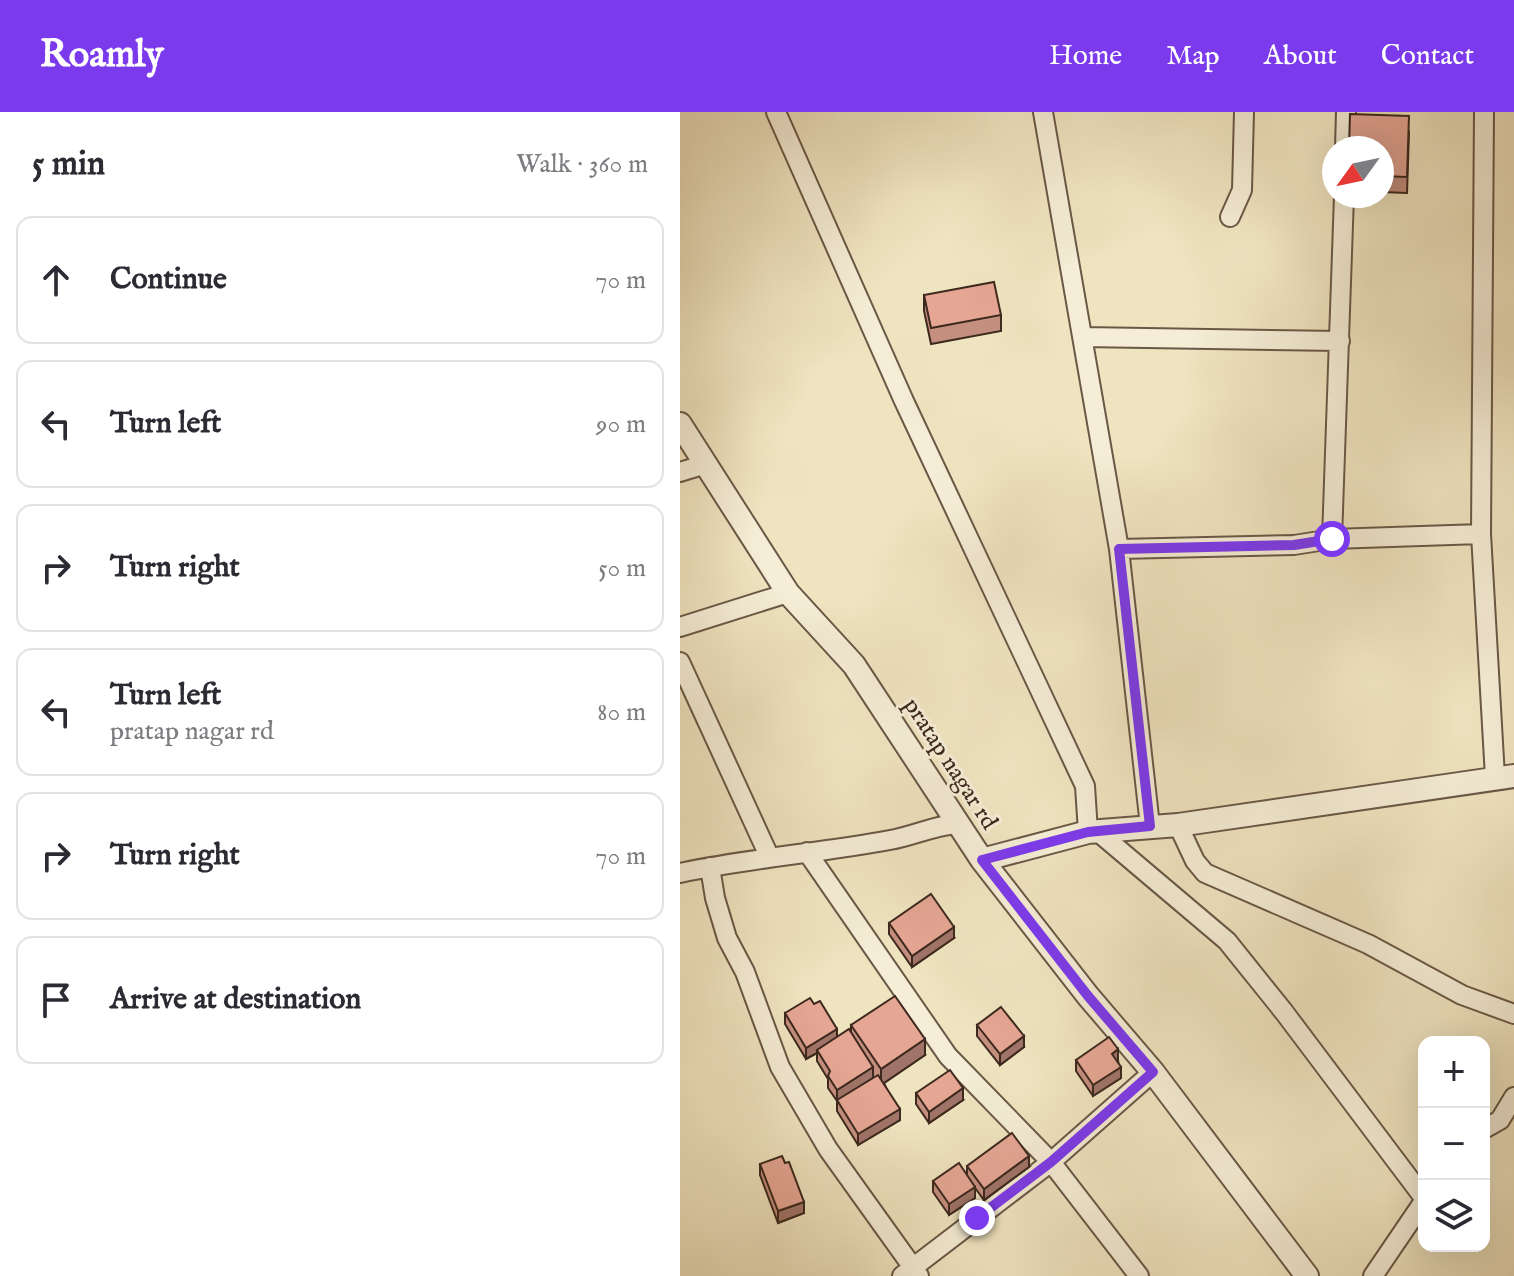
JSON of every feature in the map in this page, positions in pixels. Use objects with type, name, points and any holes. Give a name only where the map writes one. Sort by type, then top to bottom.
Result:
[{"type":"street","points":[[776,112],[904,401],[1085,786],[1093,831],[1227,941],[1418,1191]]},
{"type":"street","points":[[1043,112],[1119,549],[1150,826]]},
{"type":"street","points":[[1230,217],[1242,190],[1244,112]]},
{"type":"street","points":[[1345,136],[1346,112]]},
{"type":"street","points":[[982,860],[1093,831],[1178,825],[1505,777],[1481,534],[1484,112]]},
{"type":"street","points":[[1332,539],[1344,208]]},
{"type":"street","points":[[1083,337],[1340,341]]},
{"type":"street","name":"pratap nagar rd","points":[[680,424],[788,593],[854,665],[982,860],[1088,996],[1153,1072],[1307,1276]]},
{"type":"street","points":[[680,472],[706,464]]},
{"type":"street","points":[[1119,549],[1294,545],[1332,539],[1481,534]]},
{"type":"street","points":[[680,627],[788,593]]},
{"type":"street","points":[[680,662],[769,856]]},
{"type":"street","points":[[680,873],[769,856],[891,840],[935,826],[956,824]]},
{"type":"street","points":[[1178,825],[1195,861],[1205,873],[1368,944],[1462,995],[1514,1014]]},
{"type":"street","points":[[807,852],[948,1056],[1051,1162],[1139,1276]]},
{"type":"street","points":[[710,867],[727,938],[745,972],[780,1067],[828,1149],[911,1273],[1051,1162],[1153,1072]]},
{"type":"street","points":[[1490,1126],[1500,1120],[1512,1095],[1514,1097]]},
{"type":"street","points":[[1373,1276],[1418,1208]]},
{"type":"building","points":[[1350,114],[1409,116],[1407,177],[1394,176],[1394,136],[1349,136]]},
{"type":"building","points":[[994,282],[1001,315],[931,328],[924,295]]},
{"type":"building","points":[[931,894],[954,927],[912,956],[889,923]]},
{"type":"building","points":[[895,996],[925,1039],[881,1069],[851,1025]]},
{"type":"building","points":[[810,998],[814,1004],[820,1001],[837,1029],[806,1048],[785,1013]]},
{"type":"building","points":[[1001,1007],[1024,1036],[1000,1054],[977,1025]]},
{"type":"building","points":[[849,1029],[873,1067],[837,1090],[817,1050]]},
{"type":"building","points":[[1109,1037],[1118,1049],[1112,1054],[1121,1067],[1093,1085],[1076,1060]]},
{"type":"building","points":[[950,1070],[963,1088],[929,1112],[916,1093]]},
{"type":"building","points":[[878,1075],[900,1109],[858,1134],[837,1100]]},
{"type":"building","points":[[1012,1133],[1029,1156],[984,1189],[967,1166]]},
{"type":"building","points":[[782,1156],[785,1163],[789,1162],[804,1202],[778,1211],[760,1164]]},
{"type":"building","points":[[959,1163],[975,1187],[949,1204],[933,1181]]},
{"type":"route","points":[[977,1218],[1051,1162],[1153,1072],[1088,996],[982,860],[1088,832],[1150,826],[1119,549],[1294,545],[1332,539]]}]
